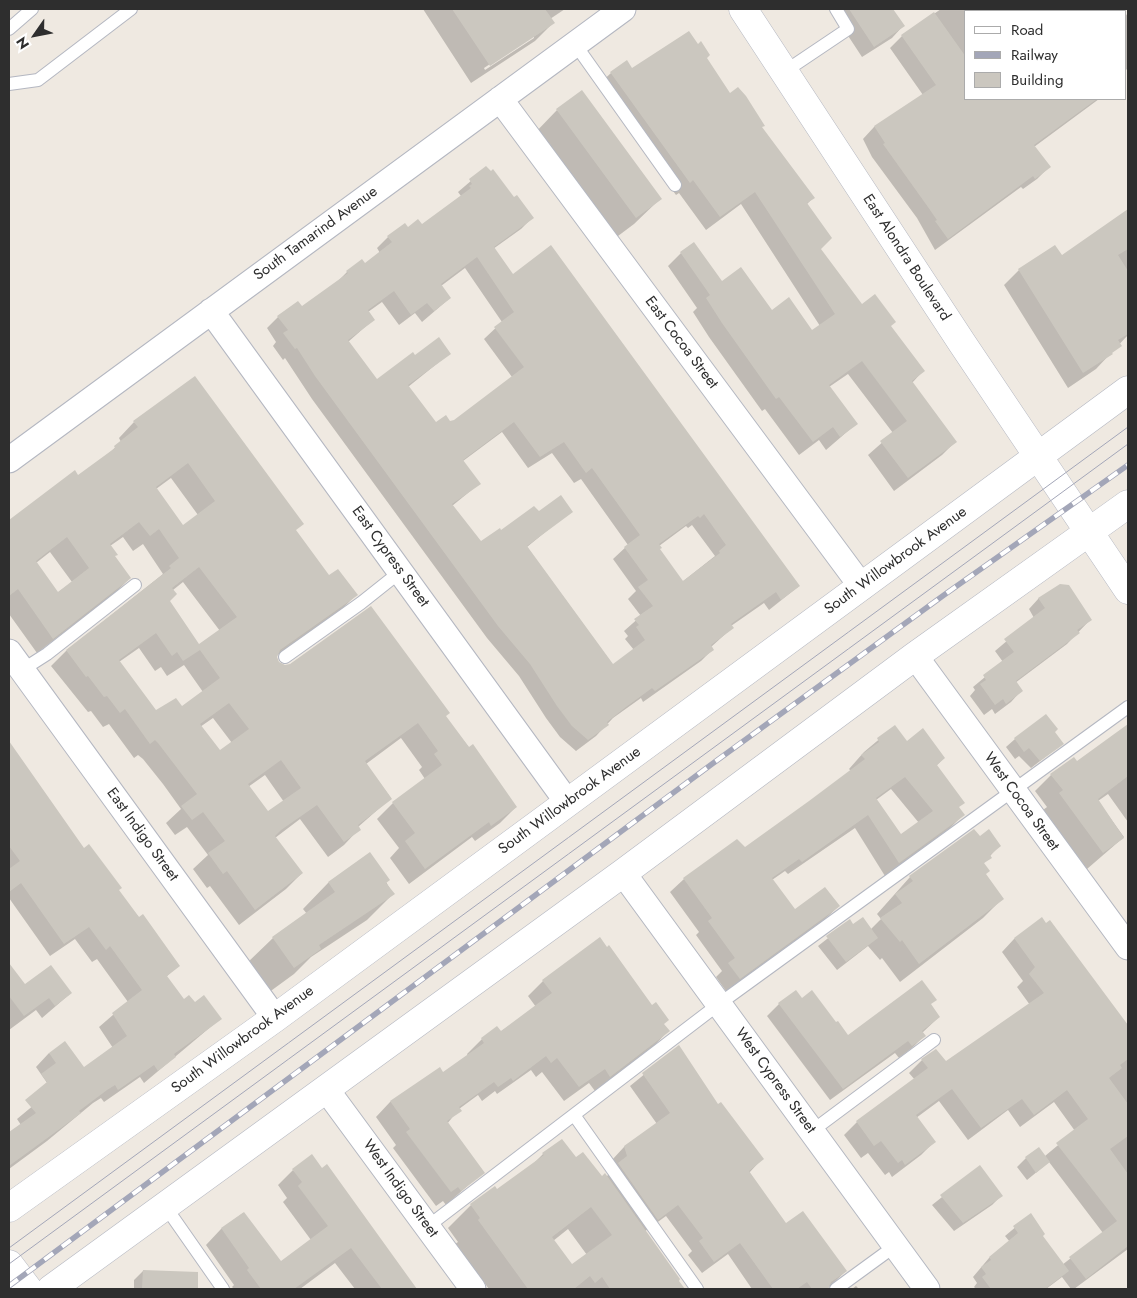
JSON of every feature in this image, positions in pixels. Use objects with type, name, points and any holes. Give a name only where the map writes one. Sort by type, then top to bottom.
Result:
[{"type":"street","name":"South Tamarind Avenue","points":[[9,460],[623,9]]},
{"type":"street","name":"East Alondra Boulevard","points":[[743,9],[1128,590]]},
{"type":"street","name":"East Cocoa Street","points":[[500,99],[862,587]]},
{"type":"street","name":"East Cypress Street","points":[[211,311],[568,803]]},
{"type":"street","name":"South Willowbrook Avenue","points":[[9,1208],[275,1018],[862,587],[1037,455],[1128,390]]},
{"type":"street","points":[[51,1289],[623,873],[914,656],[1128,504]]},
{"type":"street","name":"West Cocoa Street","points":[[914,656],[1128,947]]},
{"type":"street","name":"East Indigo Street","points":[[15,661],[275,1018]]},
{"type":"street","name":"West Cypress Street","points":[[623,873],[926,1289]]},
{"type":"street","name":"West Indigo Street","points":[[326,1089],[428,1227],[464,1286]]},
{"type":"street","points":[[9,1264],[28,1289]]},
{"type":"lane","points":[[9,29],[32,9]]},
{"type":"lane","points":[[9,84],[38,80],[131,9]]},
{"type":"lane","points":[[784,72],[848,29],[836,9]]},
{"type":"lane","points":[[575,44],[676,185]]},
{"type":"lane","points":[[285,657],[361,603],[400,572]]},
{"type":"lane","points":[[15,661],[46,654],[135,585]]},
{"type":"lane","points":[[428,1227],[719,1004],[1014,792],[1128,707]]},
{"type":"lane","points":[[812,1131],[934,1040]]},
{"type":"lane","points":[[574,1115],[697,1289]]},
{"type":"lane","points":[[165,1206],[223,1289]]},
{"type":"lane","points":[[836,1289],[895,1246]]},
{"type":"building","points":[[452,9],[545,9],[555,23],[490,66]]},
{"type":"building","points":[[849,9],[893,9],[905,26],[874,47]]},
{"type":"building","points":[[934,12],[964,54],[964,100],[1096,100],[1034,145],[1051,167],[1035,179],[1033,176],[948,239],[935,221],[937,220],[883,144],[885,143],[874,126],[936,85],[901,35]]},
{"type":"building","points":[[689,31],[698,44],[701,41],[710,55],[707,58],[730,93],[738,87],[746,96],[765,126],[762,127],[815,198],[807,203],[832,238],[821,249],[862,304],[875,294],[896,322],[891,326],[925,371],[912,381],[957,442],[908,478],[880,441],[907,421],[862,361],[829,385],[858,424],[840,437],[833,427],[813,442],[779,397],[776,399],[722,323],[706,298],[710,295],[680,252],[694,242],[722,281],[741,267],[772,310],[789,297],[812,330],[835,314],[755,192],[720,217],[693,180],[690,183],[610,72],[627,60],[632,68]]},
{"type":"building","points":[[582,90],[662,199],[636,218],[556,109]]},
{"type":"building","points":[[486,166],[491,171],[493,169],[514,197],[517,195],[534,218],[494,247],[513,274],[551,245],[800,586],[781,600],[776,592],[731,624],[734,628],[711,645],[714,650],[655,691],[652,688],[607,722],[609,725],[588,740],[572,726],[557,706],[530,664],[498,626],[315,376],[297,348],[295,349],[283,333],[288,330],[277,316],[298,301],[302,306],[348,273],[346,271],[362,259],[365,263],[392,242],[387,236],[405,223],[408,227],[418,219],[422,224],[471,188],[469,186],[472,184],[469,179]],"holes":[[[477,257],[514,312],[494,327],[524,367],[454,420],[450,421],[446,415],[436,422],[408,385],[451,354],[439,337],[415,355],[413,352],[377,379],[348,340],[375,320],[368,310],[394,291],[411,315],[427,303],[434,311],[451,298],[441,284]],[[514,422],[540,457],[564,442],[586,473],[592,468],[640,535],[624,547],[648,580],[638,587],[653,606],[634,619],[639,625],[636,627],[645,640],[613,664],[527,546],[573,512],[561,495],[539,511],[534,506],[501,530],[500,528],[481,541],[452,504],[481,484],[463,460]],[[704,514],[726,545],[719,551],[720,553],[683,581],[660,549],[662,548],[659,544],[698,516],[700,518]]]},
{"type":"building","points":[[1128,209],[1128,249],[1118,255],[1128,271],[1128,334],[1118,340],[1122,346],[1113,354],[1083,373],[1018,269],[1055,245],[1062,255]]},
{"type":"building","points":[[195,376],[304,524],[296,530],[329,575],[338,569],[358,595],[280,650],[277,657],[279,662],[285,665],[290,664],[371,606],[450,713],[446,716],[469,747],[473,744],[517,807],[491,826],[489,822],[425,869],[405,841],[415,833],[392,802],[442,765],[434,754],[438,751],[418,723],[365,761],[392,799],[358,825],[361,830],[344,842],[317,805],[275,836],[303,873],[255,910],[227,871],[223,874],[208,853],[225,841],[203,812],[192,820],[181,806],[197,794],[158,743],[155,740],[150,744],[125,709],[120,713],[107,696],[104,697],[66,650],[171,568],[169,566],[179,558],[159,529],[150,536],[139,522],[110,544],[118,555],[115,556],[131,578],[53,639],[18,589],[9,596],[9,520],[75,470],[78,475],[115,448],[114,446],[138,427],[133,421]],"holes":[[[188,463],[215,501],[183,525],[156,487]],[[67,537],[89,568],[58,592],[36,561]],[[199,567],[237,617],[199,644],[170,601],[177,594],[172,588]],[[156,633],[172,656],[177,652],[183,661],[200,650],[220,678],[182,706],[176,698],[156,710],[119,660]],[[229,703],[249,729],[220,750],[200,724]],[[281,760],[301,788],[268,811],[248,784]]]},
{"type":"building","points":[[1060,584],[1069,585],[1092,620],[1077,630],[1080,633],[1016,681],[1023,691],[1006,704],[1003,699],[995,705],[980,684],[986,680],[983,675],[1014,652],[1004,639],[1045,608],[1038,598]]},
{"type":"building","points":[[1046,714],[1058,729],[1055,732],[1064,744],[1040,761],[1029,748],[1024,752],[1014,738]]},
{"type":"building","points":[[1128,724],[1128,776],[1098,799],[1124,838],[1103,853],[1059,793],[1063,790],[1050,774],[1074,757],[1077,761]]},
{"type":"building","points":[[895,725],[907,741],[923,728],[945,758],[937,765],[965,803],[959,807],[965,815],[899,863],[868,815],[802,862],[799,859],[772,878],[795,909],[825,887],[840,906],[740,979],[728,963],[735,958],[708,921],[712,918],[683,878],[737,839],[745,847],[809,801],[865,759],[861,755],[879,742],[877,738]],"holes":[[[905,777],[933,811],[901,834],[876,798]]]},
{"type":"building","points":[[9,741],[84,848],[89,844],[122,888],[119,890],[139,917],[143,914],[180,966],[167,976],[184,999],[189,995],[195,1002],[204,995],[222,1019],[174,1054],[176,1057],[158,1071],[154,1065],[118,1090],[115,1085],[107,1090],[79,1111],[81,1113],[9,1166],[9,1132],[36,1113],[25,1100],[47,1082],[41,1074],[56,1063],[49,1053],[65,1041],[84,1067],[127,1036],[112,1013],[142,990],[110,946],[106,950],[89,927],[64,944],[21,883],[9,892],[9,869],[20,861],[9,846]]},
{"type":"building","points":[[974,829],[980,836],[989,829],[1001,846],[990,855],[992,858],[984,863],[990,871],[986,874],[1004,899],[919,964],[902,940],[900,942],[880,918],[902,903],[895,894],[913,881],[909,876]]},
{"type":"building","points":[[370,852],[390,880],[386,883],[395,894],[319,945],[321,949],[294,968],[272,937],[335,892],[328,882]]},
{"type":"building","points":[[863,917],[878,938],[846,962],[826,936],[850,919],[853,924]]},
{"type":"building","points":[[1042,917],[1046,923],[1050,920],[1128,1025],[1128,1059],[1120,1065],[1122,1068],[1109,1078],[1128,1104],[1128,1136],[1110,1149],[1128,1174],[1128,1246],[1086,1279],[1069,1257],[1117,1221],[1056,1143],[1088,1119],[1067,1090],[1034,1115],[1022,1099],[981,1128],[952,1089],[916,1115],[936,1142],[905,1165],[902,1160],[898,1163],[881,1141],[874,1146],[856,1121],[928,1068],[921,1059],[936,1049],[946,1061],[1044,993],[1029,974],[1035,967],[1014,938]]},
{"type":"building","points":[[600,937],[607,947],[609,945],[652,1005],[656,1002],[669,1020],[664,1024],[670,1031],[610,1077],[605,1069],[579,1087],[557,1058],[551,1063],[546,1056],[513,1081],[511,1078],[498,1087],[494,1082],[459,1107],[462,1111],[447,1121],[485,1173],[461,1191],[458,1187],[451,1192],[406,1132],[410,1129],[390,1101],[440,1067],[443,1072],[484,1043],[481,1038],[497,1026],[501,1031],[552,993],[542,980]]},
{"type":"building","points":[[9,963],[25,984],[51,965],[72,993],[55,1006],[49,998],[24,1016],[9,996]]},
{"type":"building","points":[[922,980],[937,1000],[931,1004],[940,1017],[922,1031],[926,1036],[912,1046],[908,1041],[843,1089],[778,1003],[796,990],[802,998],[812,990],[848,1035]]},
{"type":"building","points":[[679,1045],[718,1104],[721,1102],[764,1159],[749,1171],[786,1223],[803,1211],[847,1271],[831,1282],[828,1289],[812,1289],[807,1282],[797,1289],[773,1289],[740,1243],[714,1262],[699,1241],[703,1238],[678,1205],[658,1220],[618,1163],[627,1156],[624,1146],[670,1113],[642,1073]]},
{"type":"building","points":[[562,1139],[576,1157],[583,1152],[602,1176],[605,1173],[680,1279],[679,1281],[685,1289],[610,1289],[602,1277],[595,1283],[590,1276],[574,1289],[528,1289],[478,1220],[480,1218],[470,1204],[495,1186],[497,1189],[544,1155],[542,1153]],"holes":[[[591,1207],[612,1235],[572,1264],[552,1237]]]},
{"type":"building","points":[[1039,1147],[1050,1162],[1036,1173],[1025,1157]]},
{"type":"building","points":[[312,1154],[322,1168],[327,1164],[417,1289],[382,1289],[351,1248],[294,1289],[261,1289],[221,1228],[244,1212],[281,1261],[328,1226],[298,1186],[302,1182],[292,1169]]},
{"type":"building","points":[[980,1165],[1003,1196],[963,1223],[940,1195]]},
{"type":"building","points":[[1031,1213],[1045,1234],[1043,1236],[1069,1271],[1045,1289],[991,1289],[982,1277],[986,1274],[981,1267],[991,1260],[989,1257],[1018,1233],[1013,1226]]},
{"type":"building","points":[[143,1270],[198,1272],[198,1289],[142,1289]]},
{"type":"tram line","points":[[9,1248],[1128,427]]},
{"type":"tram line","points":[[9,1264],[1128,444]]},
{"type":"railway","points":[[9,1286],[712,764],[944,595],[1128,465]]}]
